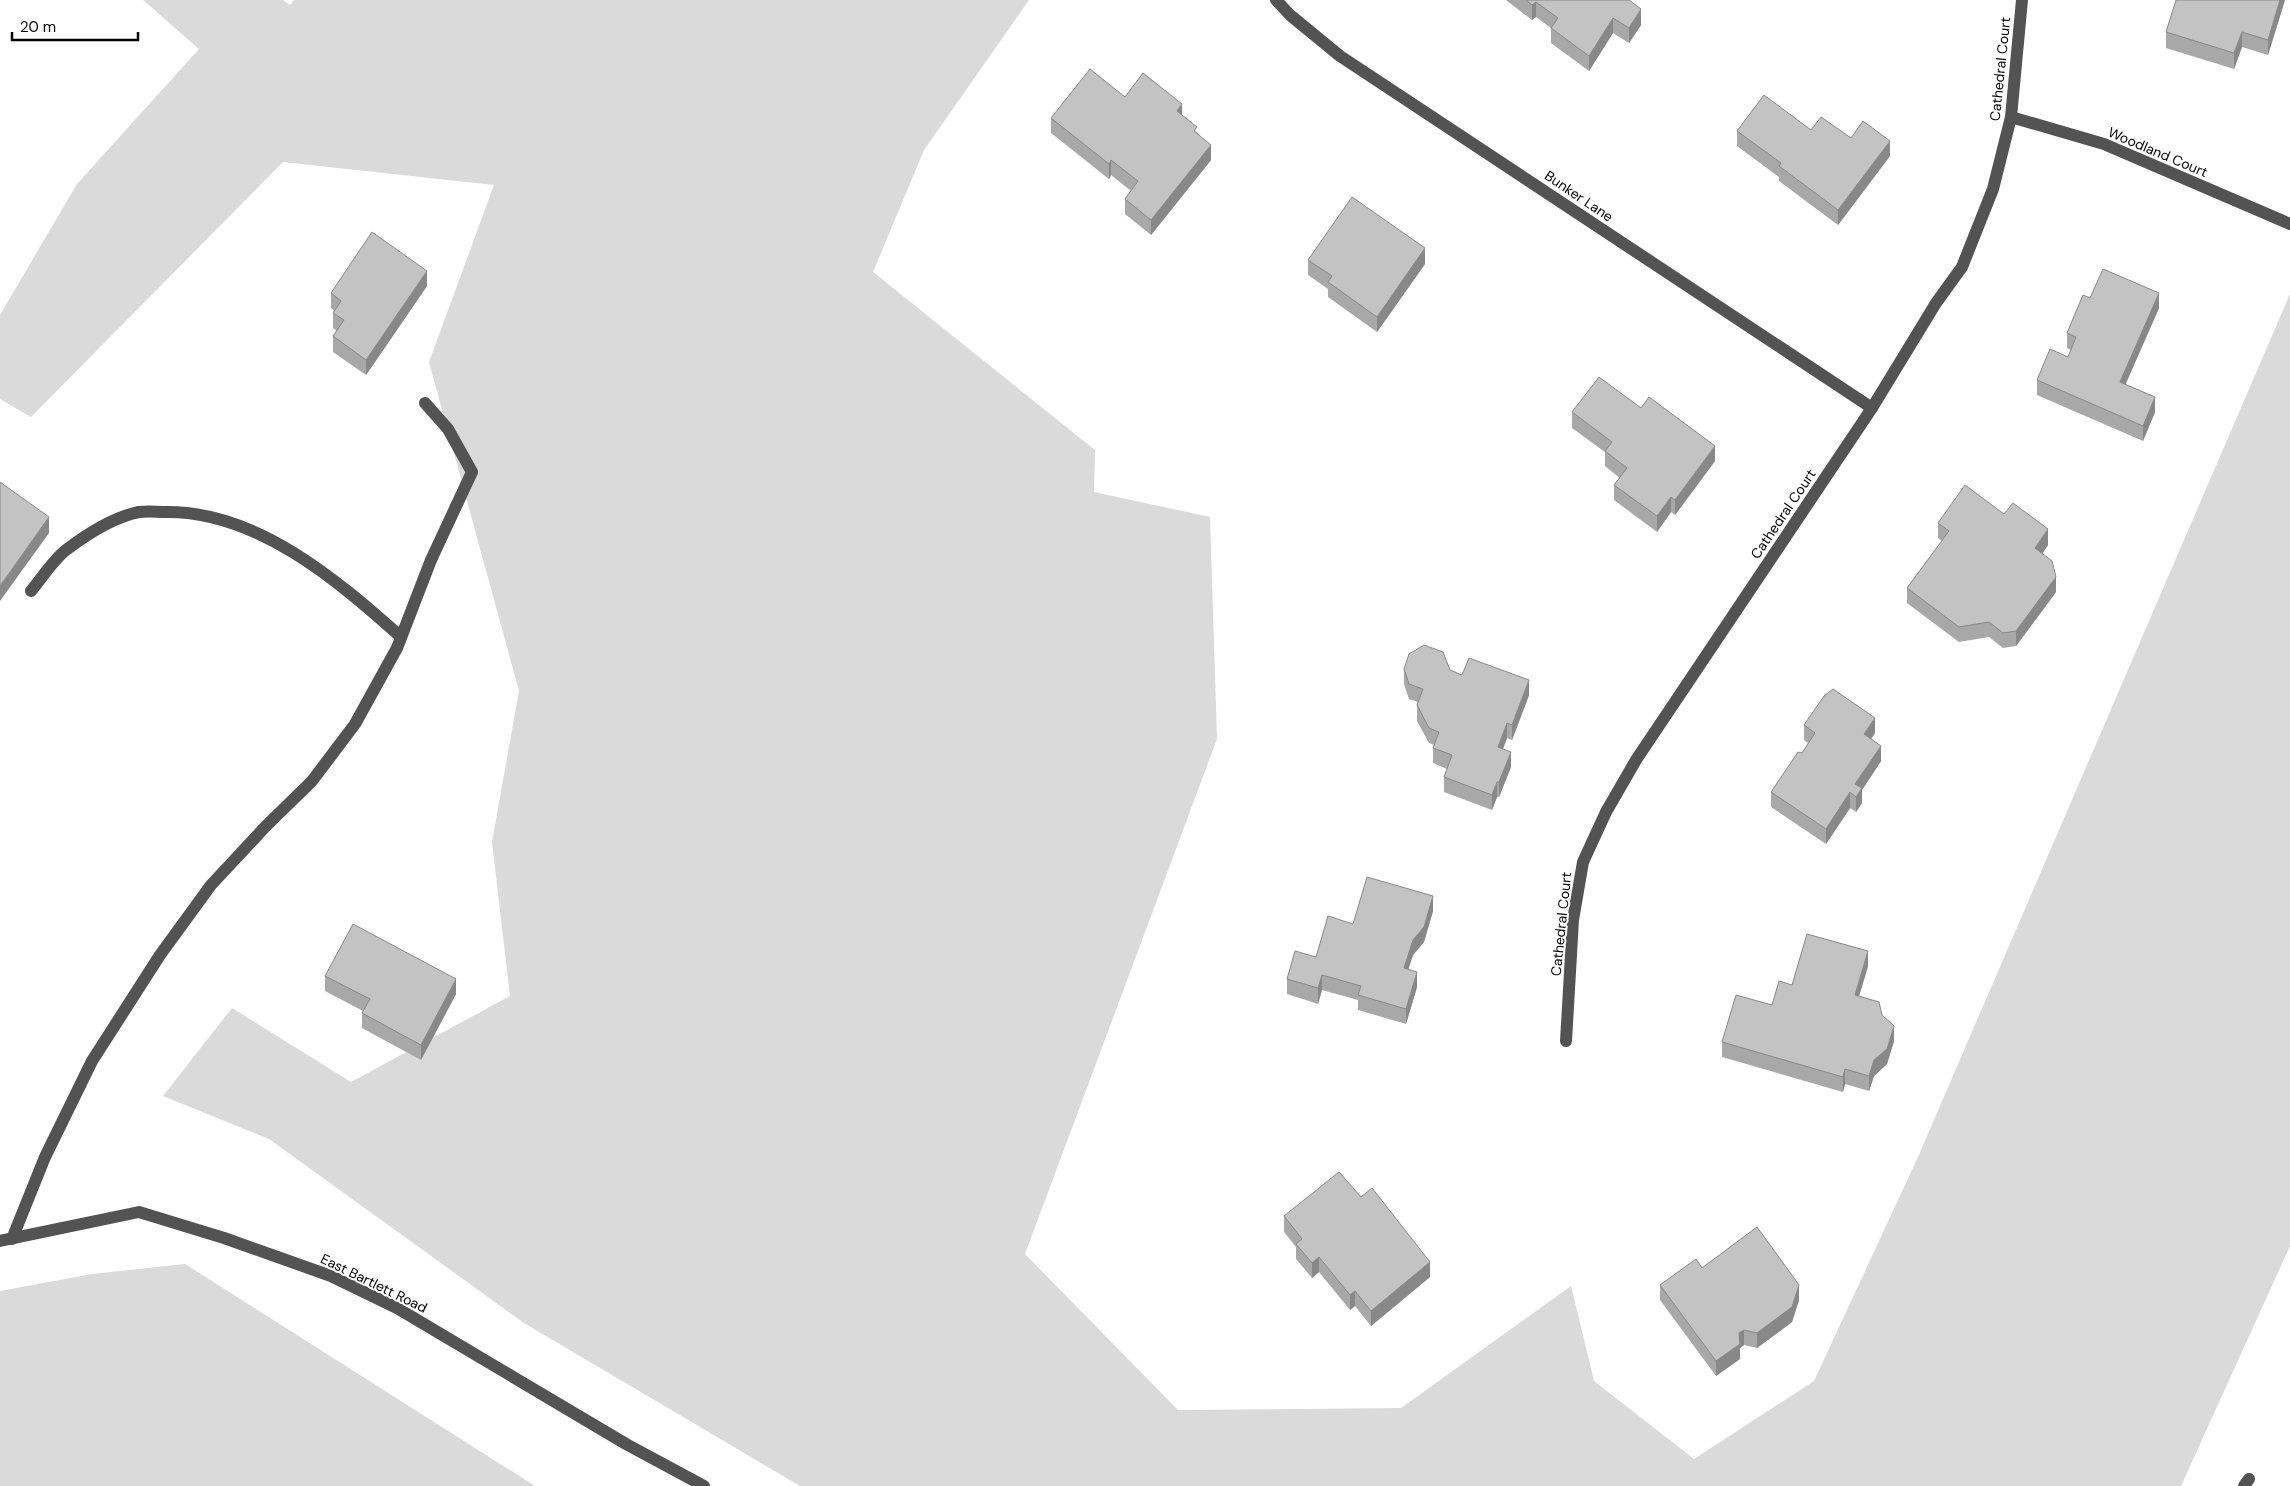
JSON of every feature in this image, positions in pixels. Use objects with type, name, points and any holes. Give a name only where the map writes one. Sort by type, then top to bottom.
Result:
[{"type":"street","name":"Bunker Lane","points":[[1276,0],[1290,15],[1340,56],[1872,408]]},
{"type":"street","name":"Cathedral Court","points":[[1566,1041],[1573,920],[1583,862],[1606,812],[1636,760],[1872,408],[1936,303],[1962,267],[1992,189],[2011,117],[2022,0]]},
{"type":"street","name":"Woodland Court","points":[[2011,117],[2104,144],[2290,224]]},
{"type":"street","points":[[6,1240],[92,1061],[144,979],[211,885],[318,774],[355,724],[401,637],[431,560],[472,472],[448,429],[425,403]]},
{"type":"street","points":[[31,591],[64,551],[107,523],[140,512],[189,511],[234,523],[291,551],[347,589],[401,637]]},
{"type":"street","name":"East Bartlett Road","points":[[6,1240],[139,1212],[224,1238],[331,1276],[397,1308],[626,1444],[704,1486]]},
{"type":"shaded area","points":[[143,0],[283,0],[290,5],[294,0],[1029,0],[924,150],[873,272],[1095,450],[1094,492],[1210,517],[1217,739],[1025,1254],[1178,1410],[1401,1408],[1571,1286],[1594,1381],[1694,1459],[1814,1381],[1918,1157],[2290,294],[2290,1246],[2181,1486],[800,1486],[524,1323],[269,1139],[163,1096],[232,1008],[351,1082],[510,996],[492,842],[519,691],[429,362],[494,185],[283,162],[31,417],[0,399],[0,315],[77,184],[199,49]]},
{"type":"shaded area","points":[[185,1264],[535,1486],[0,1486],[0,1291],[92,1274]]},
{"type":"building","points":[[1526,0],[1629,0],[1641,9],[1629,28],[1613,18],[1589,56],[1551,28],[1558,18],[1536,2],[1532,5]]},
{"type":"building","points":[[2176,0],[2280,0],[2268,40],[2242,32],[2234,53],[2166,32]]},
{"type":"building","points":[[1090,69],[1125,97],[1143,73],[1182,104],[1177,111],[1197,127],[1194,131],[1211,145],[1151,220],[1125,199],[1138,181],[1111,160],[1109,164],[1051,118]]},
{"type":"building","points":[[1764,95],[1811,130],[1821,117],[1851,138],[1863,121],[1890,141],[1838,210],[1779,166],[1781,163],[1737,131]]},
{"type":"building","points":[[1352,197],[1425,248],[1377,317],[1328,282],[1332,276],[1308,260]]},
{"type":"building","points":[[372,232],[427,271],[366,360],[333,336],[344,320],[333,313],[341,301],[331,293]]},
{"type":"building","points":[[2103,269],[2159,293],[2120,382],[2155,397],[2143,426],[2037,380],[2050,349],[2068,357],[2076,337],[2067,333],[2083,295],[2090,298]]},
{"type":"building","points":[[1599,377],[1641,408],[1649,397],[1715,446],[1675,500],[1671,497],[1657,516],[1614,485],[1627,468],[1605,451],[1612,442],[1572,412]]},
{"type":"building","points":[[0,482],[49,517],[0,586]]},
{"type":"building","points":[[1965,485],[2004,514],[2013,503],[2048,529],[2035,548],[2052,561],[2056,577],[2016,631],[2003,633],[1989,622],[1959,627],[1907,588],[1949,531],[1938,523]]},
{"type":"building","points":[[1424,645],[1443,652],[1450,670],[1462,675],[1469,658],[1529,680],[1512,725],[1507,723],[1498,747],[1511,752],[1492,795],[1444,777],[1452,755],[1433,748],[1439,732],[1429,728],[1417,705],[1423,689],[1409,684],[1404,669],[1409,654]]},
{"type":"building","points":[[1833,689],[1875,718],[1864,734],[1881,746],[1855,784],[1862,788],[1856,797],[1850,792],[1826,829],[1771,792],[1798,752],[1802,753],[1815,733],[1804,725],[1824,696]]},
{"type":"building","points":[[1367,877],[1433,896],[1424,927],[1413,940],[1404,968],[1417,972],[1406,1009],[1358,995],[1361,986],[1322,975],[1318,988],[1287,979],[1295,951],[1316,957],[1328,916],[1353,924]]},
{"type":"building","points":[[353,924],[456,979],[421,1045],[362,1013],[370,999],[325,976]]},
{"type":"building","points":[[1807,934],[1868,951],[1855,995],[1879,1002],[1882,1015],[1894,1026],[1887,1049],[1874,1060],[1869,1076],[1845,1069],[1843,1077],[1722,1042],[1736,995],[1772,1005],[1779,981],[1792,985]]},
{"type":"building","points":[[1339,1172],[1361,1197],[1372,1188],[1430,1262],[1371,1311],[1355,1291],[1350,1295],[1319,1257],[1312,1263],[1296,1244],[1302,1239],[1284,1216]]},
{"type":"building","points":[[1757,1227],[1799,1285],[1792,1307],[1757,1333],[1744,1330],[1739,1333],[1740,1344],[1716,1361],[1660,1285],[1696,1259],[1702,1268]]}]
